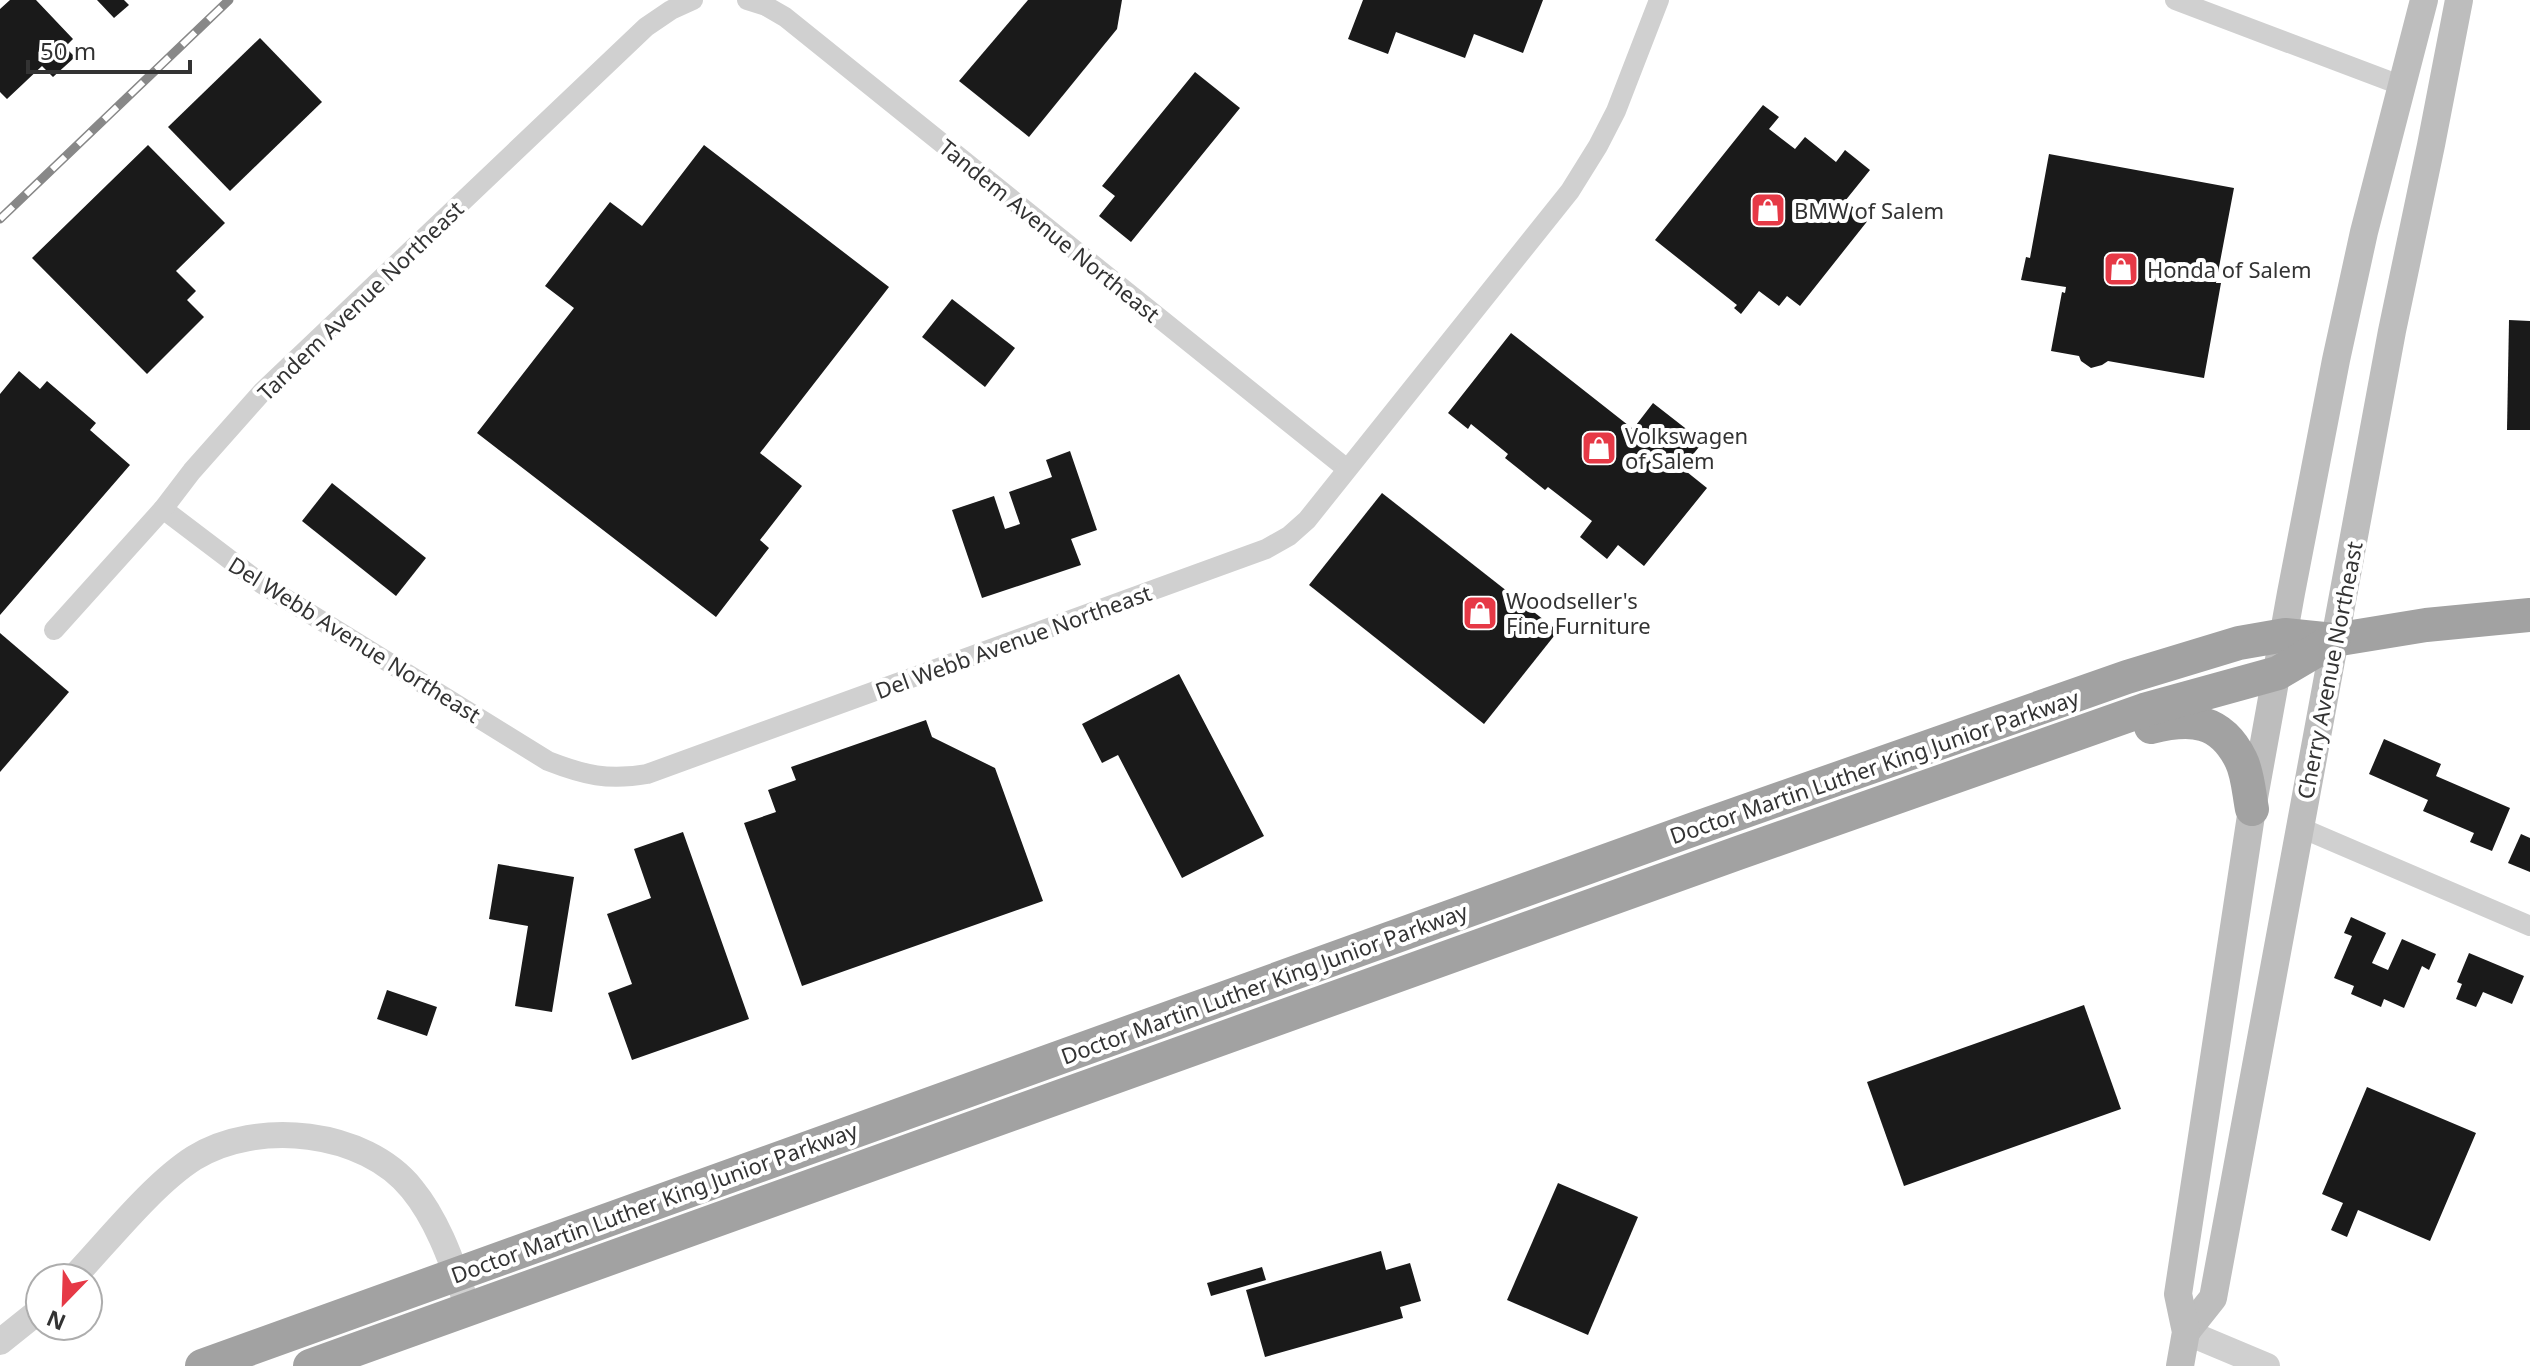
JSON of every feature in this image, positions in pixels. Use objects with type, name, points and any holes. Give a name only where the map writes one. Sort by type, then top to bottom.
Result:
[{"type":"highway","name":"Doctor Martin Luther King Junior Parkway","points":[[202,1366],[1697,828],[2127,677],[2239,643],[2285,635],[2334,640],[2426,625],[2530,615]]},
{"type":"highway","name":"Doctor Martin Luther King Junior Parkway","points":[[310,1366],[2144,710],[2278,673],[2334,640]]},
{"type":"highway","points":[[1738,853],[1895,814],[2152,727],[2189,720],[2212,726],[2229,741],[2242,762],[2252,809]]},
{"type":"main road","name":"Cherry Avenue Northeast","points":[[2180,1366],[2186,1332],[2178,1294],[2252,809],[2336,360],[2400,85],[2424,0]]},
{"type":"main road","name":"Cherry Avenue Northeast","points":[[2186,1332],[2213,1298],[2392,331],[2459,0]]},
{"type":"main road","points":[[2400,85],[2420,101],[2431,145]]},
{"type":"street","name":"Tandem Avenue Northeast","points":[[54,630],[163,509],[192,471],[263,391],[646,27],[693,0]]},
{"type":"street","name":"Tandem Avenue Northeast","points":[[747,0],[785,17],[1347,469]]},
{"type":"street","name":"Del Webb Avenue Northeast","points":[[163,509],[262,584],[548,761],[600,777],[623,778],[647,774],[1266,549],[1289,536],[1307,520],[1570,191],[1616,111],[1659,0]]},
{"type":"street","points":[[2175,0],[2400,85]]},
{"type":"street","points":[[2299,827],[2530,926]]},
{"type":"street","points":[[88,1262],[163,1183],[195,1158],[226,1144],[257,1136],[291,1134],[360,1150],[383,1163],[412,1188],[444,1243],[469,1310]]},
{"type":"street","points":[[0,1342],[24,1323]]},
{"type":"street","points":[[2186,1332],[2267,1366]]},
{"type":"building","points":[[10,0],[36,0],[73,39],[65,47],[75,57],[53,77],[42,66],[7,99],[0,92],[0,9]]},
{"type":"building","points":[[97,0],[124,0],[129,5],[114,18]]},
{"type":"building","points":[[1028,0],[1122,0],[1117,29],[1029,137],[959,81]]},
{"type":"building","points":[[1363,0],[1543,0],[1523,53],[1474,34],[1465,58],[1396,32],[1388,54],[1348,39]]},
{"type":"building","points":[[260,38],[322,102],[230,191],[168,127]]},
{"type":"building","points":[[1195,72],[1240,108],[1131,242],[1099,216],[1115,196],[1102,186]]},
{"type":"building","name":"BMW of Salem","points":[[1763,105],[1779,117],[1769,129],[1795,149],[1805,137],[1836,162],[1845,150],[1870,170],[1845,201],[1869,219],[1800,306],[1787,296],[1779,306],[1759,291],[1741,314],[1734,308],[1737,305],[1655,240]]},
{"type":"building","points":[[148,145],[225,223],[176,271],[196,291],[187,300],[204,317],[147,374],[32,258]]},
{"type":"building","points":[[704,145],[889,287],[760,453],[802,486],[760,540],[769,548],[716,617],[477,433],[574,308],[545,286],[610,202],[642,226]]},
{"type":"building","name":"Honda of Salem","points":[[2049,154],[2234,188],[2216,283],[2221,283],[2204,378],[2108,361],[2091,368],[2079,356],[2051,351],[2062,292],[2065,293],[2066,287],[2021,280],[2026,257],[2030,258]]},
{"type":"building","points":[[952,299],[1015,348],[985,387],[922,337]]},
{"type":"building","points":[[2509,320],[2530,321],[2530,430],[2507,430]]},
{"type":"building","name":"Volkswagen of Salem","points":[[1511,333],[1633,429],[1653,403],[1703,442],[1682,468],[1707,488],[1644,566],[1618,545],[1607,559],[1580,537],[1592,521],[1548,487],[1545,490],[1505,458],[1508,454],[1471,424],[1468,429],[1448,413]]},
{"type":"building","points":[[19,371],[40,389],[47,381],[96,423],[90,430],[130,465],[0,615],[0,394]]},
{"type":"building","points":[[1070,451],[1097,530],[1071,539],[1081,565],[982,598],[952,510],[994,496],[1005,529],[1020,524],[1009,492],[1052,477],[1046,460]]},
{"type":"building","points":[[332,483],[426,558],[396,596],[302,521]]},
{"type":"building","points":[[1382,493],[1558,631],[1484,724],[1309,585]]},
{"type":"building","points":[[0,633],[69,692],[0,772]]},
{"type":"building","points":[[1179,674],[1264,836],[1182,878],[1118,755],[1102,763],[1082,724]]},
{"type":"building","points":[[926,720],[932,737],[995,768],[1043,901],[802,986],[744,823],[776,812],[768,790],[796,780],[791,767]]},
{"type":"building","points":[[2384,739],[2441,764],[2436,776],[2510,808],[2492,851],[2470,842],[2474,833],[2423,811],[2428,800],[2369,774]]},
{"type":"building","points":[[683,832],[749,1019],[632,1060],[608,993],[632,984],[607,914],[651,898],[634,849]]},
{"type":"building","points":[[2521,834],[2530,838],[2530,872],[2508,863]]},
{"type":"building","points":[[498,864],[574,877],[552,1012],[515,1006],[528,926],[489,919]]},
{"type":"building","points":[[2351,917],[2386,933],[2372,963],[2388,970],[2402,939],[2436,954],[2429,970],[2422,966],[2404,1008],[2384,999],[2381,1007],[2351,994],[2354,986],[2334,978],[2352,936],[2344,933]]},
{"type":"building","points":[[2469,953],[2524,976],[2512,1004],[2483,992],[2476,1007],[2456,999],[2462,984],[2457,982]]},
{"type":"building","points":[[387,990],[437,1007],[427,1036],[377,1019]]},
{"type":"building","points":[[2084,1005],[2121,1109],[1904,1186],[1867,1082]]},
{"type":"building","points":[[2367,1087],[2476,1133],[2430,1241],[2358,1210],[2347,1237],[2331,1230],[2343,1203],[2322,1194]]},
{"type":"building","points":[[1558,1183],[1638,1217],[1588,1335],[1507,1300]]},
{"type":"building","points":[[1381,1251],[1386,1270],[1410,1263],[1421,1301],[1400,1307],[1403,1318],[1265,1357],[1246,1290]]},
{"type":"building","points":[[1262,1267],[1266,1280],[1211,1296],[1207,1283]]},
{"type":"railway","points":[[0,219],[229,0]]},
{"type":"place","name":"BMW of Salem","points":[[1768,210]]},
{"type":"place","name":"Honda of Salem","points":[[2121,269]]},
{"type":"place","name":"Volkswagen of Salem","points":[[1599,448]]},
{"type":"place","name":"Woodseller's Fine Furniture","points":[[1480,613]]}]
